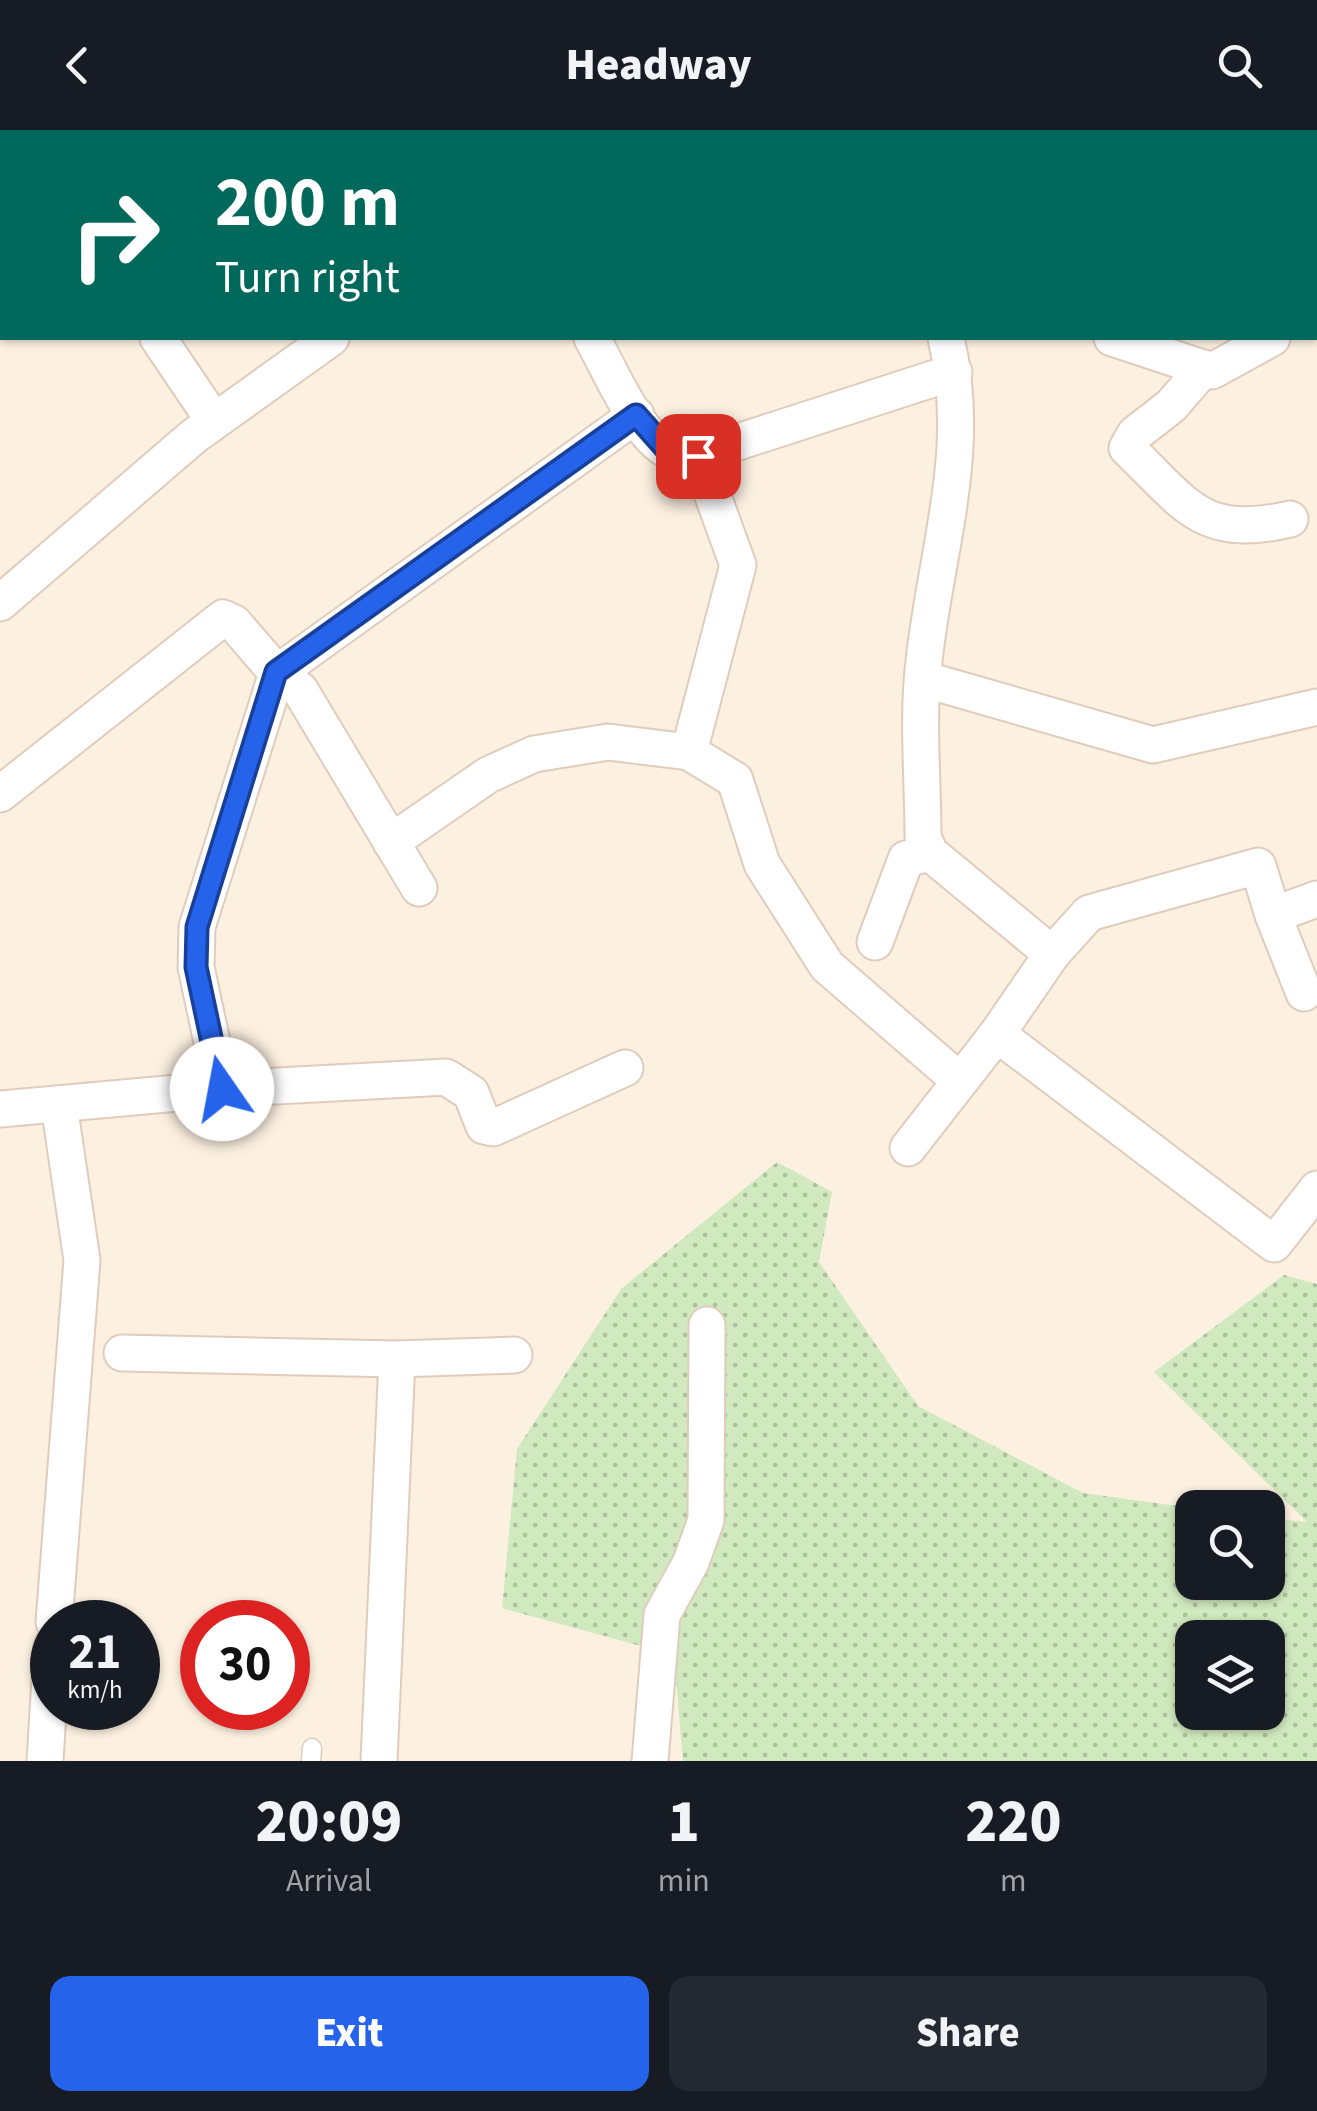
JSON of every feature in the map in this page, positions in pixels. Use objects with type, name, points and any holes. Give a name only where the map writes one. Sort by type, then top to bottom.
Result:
[{"type":"street","points":[[159,340],[214,421]]},
{"type":"street","points":[[0,603],[214,421],[328,340]]},
{"type":"street","points":[[593,340],[636,415],[668,451],[698,456],[950,355],[954,492],[923,679],[923,837],[930,853],[1052,954]]},
{"type":"street","points":[[1118,340],[1212,370],[1264,340]]},
{"type":"street","points":[[1204,368],[1171,406],[1134,434],[1127,448],[1202,518],[1260,526],[1290,519]]},
{"type":"street","points":[[222,1089],[196,967],[197,927],[276,672],[636,415]]},
{"type":"street","points":[[689,752],[738,565],[698,456]]},
{"type":"street","points":[[0,794],[223,618],[234,623],[276,672],[300,690],[419,888]]},
{"type":"street","points":[[923,679],[1153,745],[1317,707]]},
{"type":"street","points":[[391,842],[488,775],[534,754],[608,742],[689,752],[735,780],[762,864],[827,966],[960,1081]]},
{"type":"street","points":[[875,942],[906,859],[930,853]]},
{"type":"street","points":[[908,1148],[1052,954],[1089,914],[1258,866],[1272,915],[1304,993]]},
{"type":"street","points":[[1272,915],[1317,899]]},
{"type":"street","points":[[996,1034],[1274,1244],[1317,1189]]},
{"type":"street","points":[[0,1109],[222,1089],[446,1077],[471,1094],[484,1126],[493,1128],[625,1068]]},
{"type":"street","points":[[56,1600],[82,1260],[60,1105]]},
{"type":"street","points":[[650,1761],[662,1615],[691,1562],[706,1520],[706,1325]]},
{"type":"street","points":[[122,1353],[397,1359],[514,1355]]},
{"type":"street","points":[[379,1761],[397,1359]]},
{"type":"street","points":[[45,1761],[47,1730]]},
{"type":"green space","points":[[777,1162],[832,1192],[819,1262],[918,1406],[1083,1493],[1175,1506],[1175,1600],[1285,1600],[1285,1520],[1307,1522],[1285,1500],[1285,1490],[1274,1490],[1154,1372],[1284,1275],[1317,1284],[1317,1761],[683,1761],[674,1655],[502,1608],[517,1449],[621,1289]]},
{"type":"route","points":[[222,1089],[196,967],[197,927],[276,672],[636,415],[668,451],[698,456]]}]
